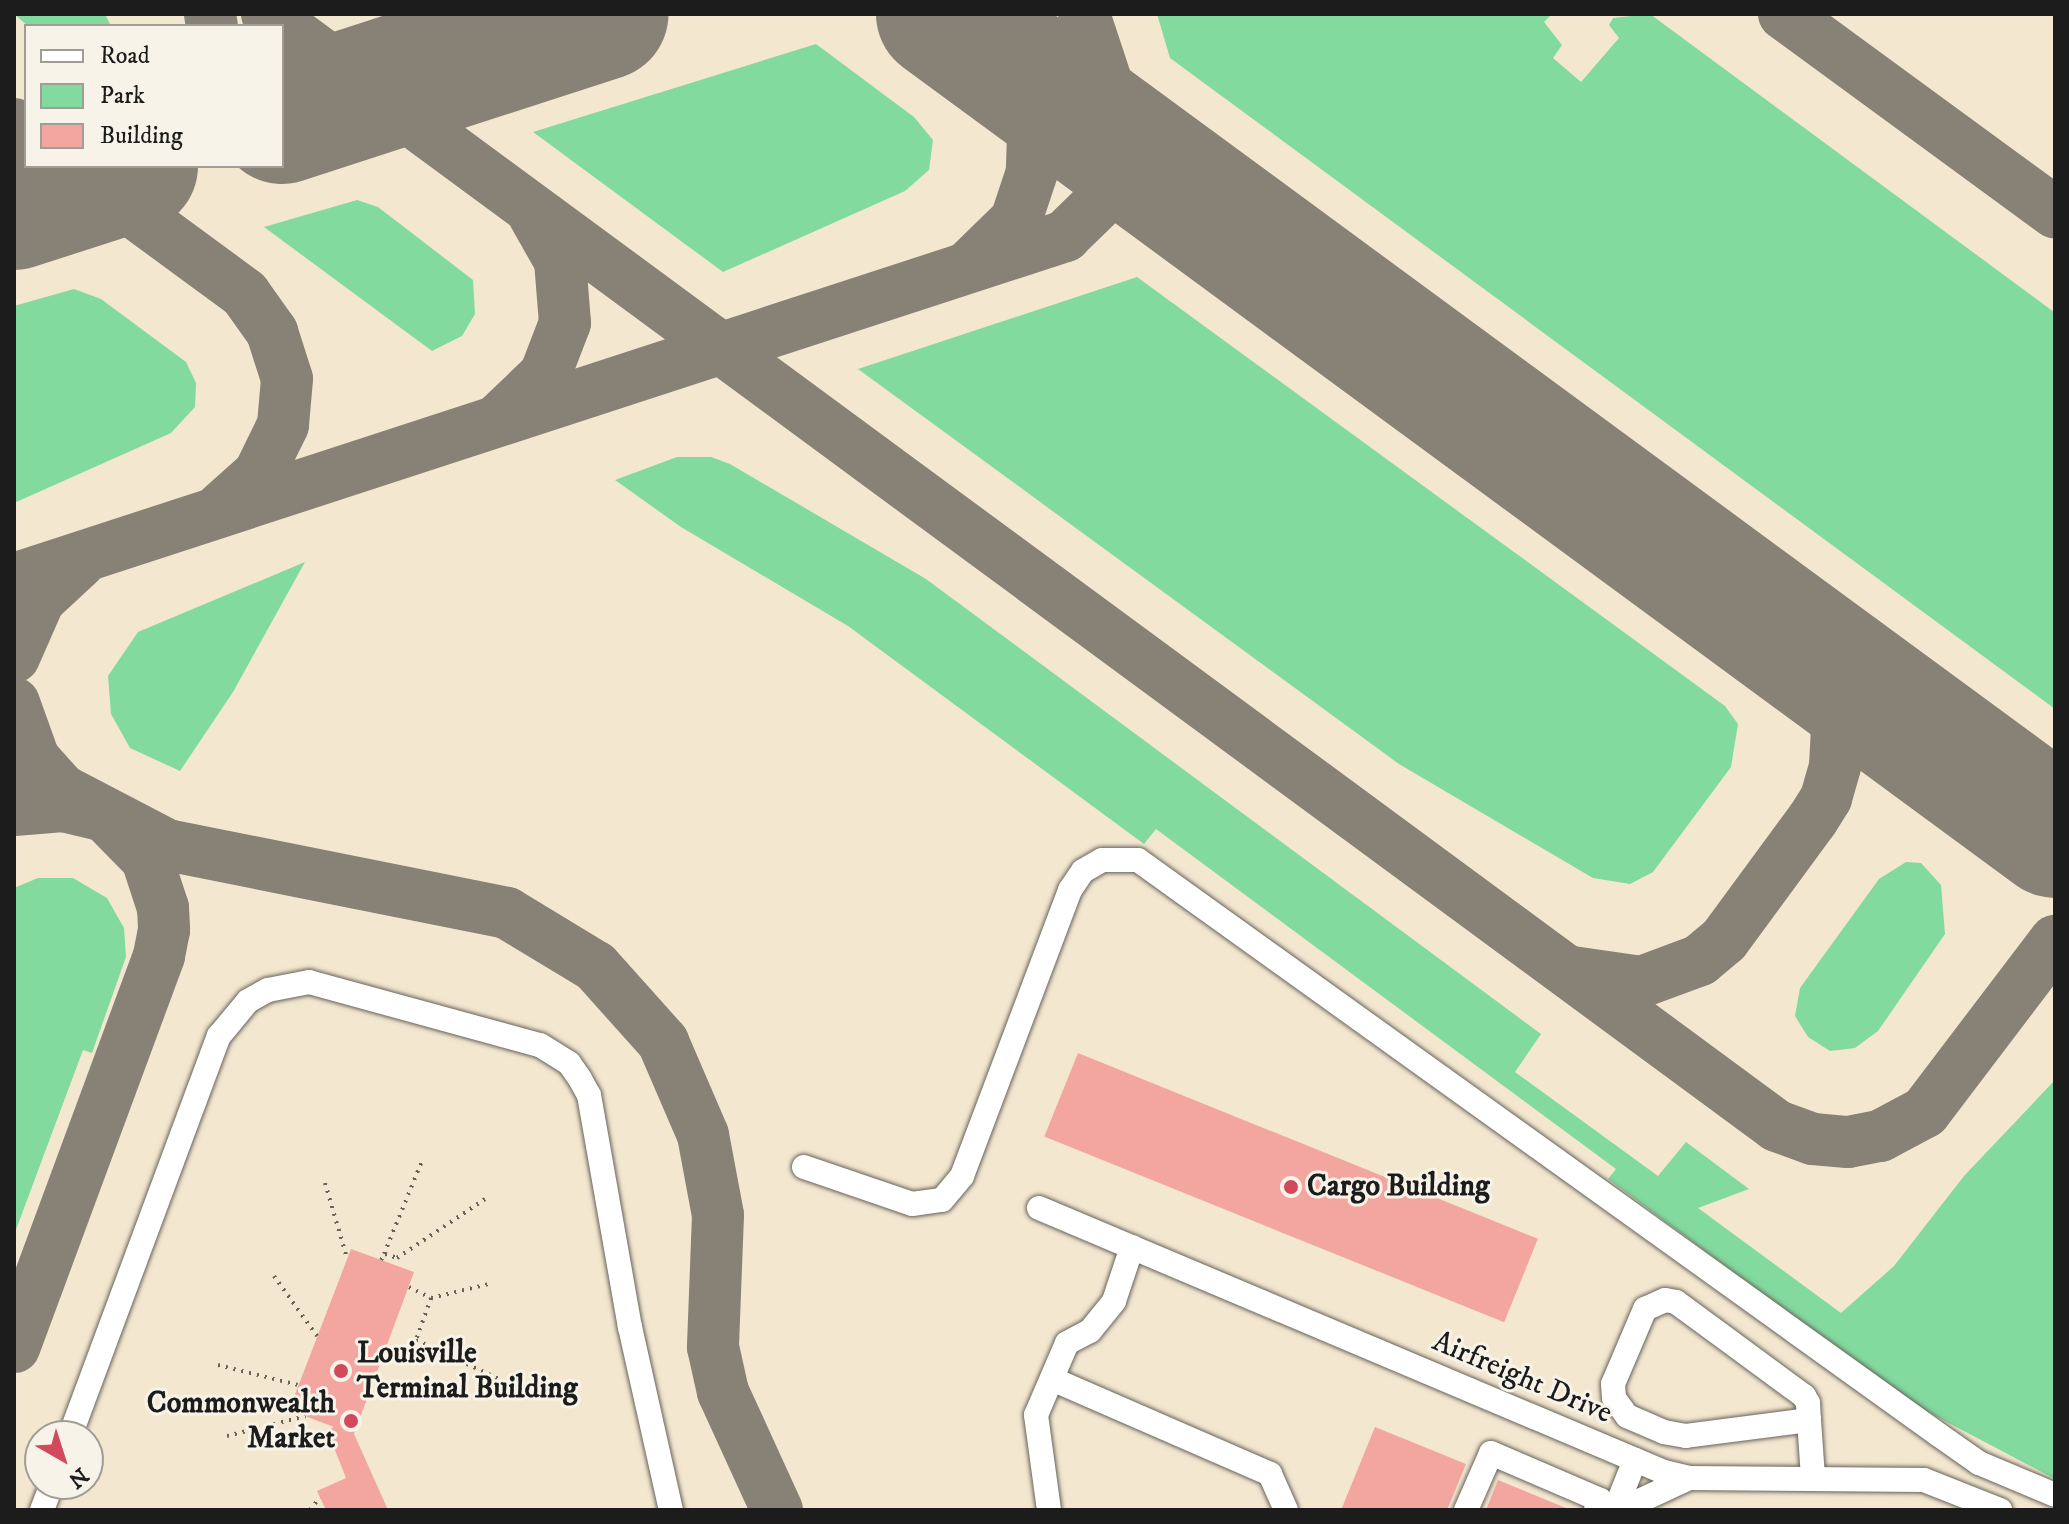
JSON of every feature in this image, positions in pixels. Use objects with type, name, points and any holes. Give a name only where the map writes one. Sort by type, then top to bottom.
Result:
[{"type":"street","points":[[804,1167],[912,1204],[942,1200],[962,1176],[1070,890],[1083,871],[1102,860],[1138,860],[1959,1449],[2055,1495]]},
{"type":"street","points":[[76,1420],[219,1036],[248,1001],[268,990],[309,982],[540,1045],[569,1063],[589,1095],[630,1327],[671,1510]]},
{"type":"street","name":"Airfreight Drive","points":[[1039,1208],[1635,1460],[1689,1478],[1924,1480],[2000,1510]]},
{"type":"street","points":[[1049,1510],[1036,1415],[1067,1343],[1090,1331],[1114,1301],[1132,1247]]},
{"type":"street","points":[[1809,1420],[1686,1436],[1664,1432],[1627,1416],[1614,1398],[1613,1384],[1645,1309],[1665,1300],[1676,1302],[1797,1387],[1808,1403],[1813,1477]]},
{"type":"street","points":[[1052,1379],[1270,1474],[1286,1510]]},
{"type":"street","points":[[1466,1510],[1491,1453],[1600,1500],[1596,1510]]},
{"type":"street","points":[[1617,1510],[1635,1460]]},
{"type":"street","points":[[1617,1510],[1689,1478]]},
{"type":"path","points":[[422,1161],[381,1260],[385,1254],[397,1258],[485,1199]]},
{"type":"path","points":[[325,1183],[347,1258]]},
{"type":"path","points":[[274,1276],[317,1336]]},
{"type":"path","points":[[409,1287],[431,1298],[489,1284]]},
{"type":"path","points":[[431,1298],[416,1340],[503,1381]]},
{"type":"path","points":[[218,1365],[298,1385]]},
{"type":"path","points":[[227,1436],[306,1416]]},
{"type":"path","points":[[310,1510],[320,1497]]},
{"type":"green space","points":[[14,14],[105,14],[110,24],[26,24]]},
{"type":"green space","points":[[1157,14],[1552,14],[1544,22],[1562,45],[1553,58],[1581,82],[1619,38],[1609,25],[1613,18],[1650,14],[2054,312],[2055,709],[1170,58]]},
{"type":"green space","points":[[816,44],[914,117],[933,140],[929,170],[905,191],[723,272],[533,132]]},
{"type":"green space","points":[[357,200],[378,207],[473,280],[475,314],[462,336],[432,351],[264,227]]},
{"type":"green space","points":[[1137,277],[1725,706],[1738,724],[1731,767],[1653,872],[1630,884],[1593,878],[1399,764],[858,369]]},
{"type":"green space","points":[[74,289],[101,299],[186,362],[196,383],[195,407],[171,433],[14,503],[14,306]]},
{"type":"green space","points":[[677,457],[711,457],[730,464],[926,579],[1541,1034],[1515,1072],[1658,1176],[1686,1142],[1749,1189],[1698,1208],[1841,1313],[1894,1266],[1964,1176],[2055,1080],[2055,1479],[1909,1402],[1608,1179],[1616,1169],[1156,829],[1144,844],[848,626],[681,527],[615,480]]},
{"type":"green space","points":[[305,562],[233,692],[180,771],[130,748],[111,714],[108,676],[138,632]]},
{"type":"green space","points":[[1906,862],[1921,863],[1941,885],[1945,934],[1878,1031],[1855,1048],[1830,1051],[1808,1037],[1795,1016],[1800,988],[1879,879]]},
{"type":"green space","points":[[38,878],[73,878],[107,898],[124,928],[126,957],[92,1053],[83,1050],[14,1235],[14,888]]},
{"type":"building","name":"Cargo Building","points":[[1078,1053],[1538,1239],[1504,1322],[1044,1136]]},
{"type":"building","name":"Louisville Terminal Building","points":[[351,1249],[414,1272],[354,1434],[388,1510],[326,1510],[317,1491],[346,1478],[327,1430],[334,1427],[289,1410]]},
{"type":"building","points":[[1375,1427],[1466,1464],[1447,1510],[1341,1510]]},
{"type":"building","points":[[1498,1480],[1571,1510],[1486,1510]]},
{"type":"taxiway","points":[[210,14],[212,24]]},
{"type":"taxiway","points":[[267,14],[281,24]]},
{"type":"taxiway","points":[[936,14],[996,59],[1016,86],[1033,136],[1032,172],[1016,220],[969,266]]},
{"type":"taxiway","points":[[14,579],[1065,236],[1104,198],[1120,145],[1116,111],[1084,14]]},
{"type":"taxiway","points":[[1784,14],[2055,212]]},
{"type":"taxiway","points":[[284,27],[1777,1126],[1813,1139],[1848,1142],[1880,1136],[1925,1112],[2055,941]]},
{"type":"taxiway","points":[[284,122],[341,104],[401,116]]},
{"type":"taxiway","points":[[14,124],[24,132]]},
{"type":"taxiway","points":[[74,168],[245,294],[272,332],[287,379],[283,425],[259,474],[221,508]]},
{"type":"taxiway","points":[[14,206],[76,194],[121,207]]},
{"type":"taxiway","points":[[501,417],[545,375],[565,323],[560,261],[534,215]]},
{"type":"taxiway","points":[[1572,972],[1641,982],[1700,960],[1724,940],[1813,819],[1826,798],[1835,766],[1837,731],[1814,665],[1789,639],[1640,526]]},
{"type":"taxiway","points":[[14,657],[39,600],[81,561]]},
{"type":"taxiway","points":[[14,703],[34,759],[59,787]]},
{"type":"taxiway","points":[[14,765],[167,845],[507,913],[596,967],[663,1042],[703,1135],[718,1215],[713,1347],[723,1392],[777,1510]]},
{"type":"taxiway","points":[[14,810],[63,806],[105,816],[147,859],[163,908],[164,930],[159,956],[14,1347]]},
{"type":"runway","points":[[284,117],[603,14]]},
{"type":"runway","points":[[942,14],[2055,832]]},
{"type":"runway","points":[[14,204],[126,168]]},
{"type":"place","name":"Cargo Building","points":[[1291,1187]]},
{"type":"place","name":"Louisville Terminal Building","points":[[341,1371]]},
{"type":"place","name":"Commonwealth Market","points":[[351,1421]]}]
